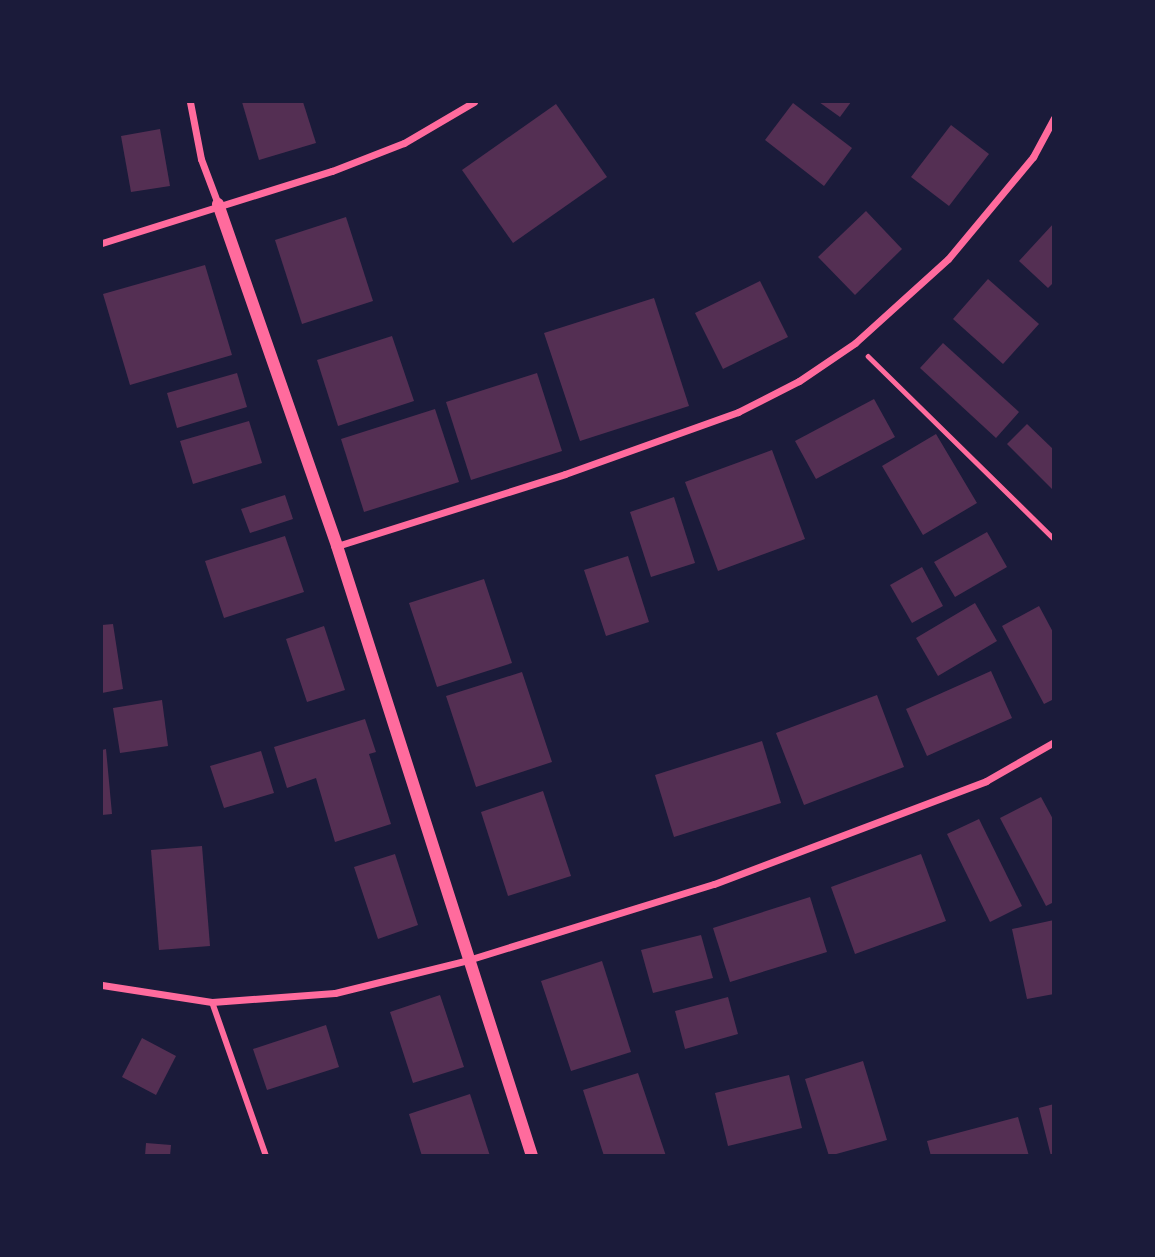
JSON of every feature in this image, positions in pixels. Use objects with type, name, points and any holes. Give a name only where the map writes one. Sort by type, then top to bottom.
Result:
[{"type":"street","points":[[190,102],[201,159],[337,546],[532,1156]]},
{"type":"street","points":[[102,243],[218,204],[332,171],[404,144],[474,102]]},
{"type":"street","points":[[337,546],[565,474],[738,412],[799,381],[855,343],[948,259],[1033,157],[1054,118]]},
{"type":"street","points":[[102,985],[212,1002],[335,993],[468,960],[765,866],[986,782],[1054,742]]},
{"type":"street","points":[[212,1002],[266,1156]]},
{"type":"path","points":[[855,343],[1054,539]]},
{"type":"building","points":[[242,102],[303,102],[316,143],[259,160]]},
{"type":"building","points":[[819,102],[851,102],[840,117]]},
{"type":"building","points":[[793,103],[852,148],[824,186],[765,140]]},
{"type":"building","points":[[556,104],[607,177],[513,243],[462,170]]},
{"type":"building","points":[[951,125],[989,154],[949,206],[911,177]]},
{"type":"building","points":[[160,129],[170,186],[131,192],[121,136]]},
{"type":"building","points":[[866,211],[902,249],[855,295],[818,257]]},
{"type":"building","points":[[346,217],[373,301],[302,324],[275,240]]},
{"type":"building","points":[[1054,223],[1054,282],[1048,288],[1019,261]]},
{"type":"building","points":[[205,265],[232,355],[130,385],[103,294]]},
{"type":"building","points":[[988,279],[1039,324],[1003,364],[953,319]]},
{"type":"building","points":[[760,281],[788,337],[723,369],[695,313]]},
{"type":"building","points":[[654,298],[689,406],[580,441],[544,333]]},
{"type":"building","points":[[392,336],[414,401],[338,426],[317,360]]},
{"type":"building","points":[[943,343],[1019,412],[996,438],[920,368]]},
{"type":"building","points":[[237,373],[247,407],[177,428],[167,393]]},
{"type":"building","points":[[537,373],[562,451],[471,480],[446,402]]},
{"type":"building","points":[[874,399],[895,437],[816,479],[795,441]]},
{"type":"building","points":[[435,409],[459,482],[364,512],[341,439]]},
{"type":"building","points":[[249,421],[262,463],[193,484],[180,441]]},
{"type":"building","points":[[1027,424],[1054,450],[1054,491],[1007,444]]},
{"type":"building","points":[[936,434],[977,503],[923,535],[882,466]]},
{"type":"building","points":[[772,450],[805,539],[718,571],[685,482]]},
{"type":"building","points":[[285,495],[293,519],[250,533],[241,509]]},
{"type":"building","points":[[674,497],[695,563],[651,577],[630,512]]},
{"type":"building","points":[[987,532],[1007,567],[955,597],[934,562]]},
{"type":"building","points":[[285,536],[304,592],[224,618],[205,561]]},
{"type":"building","points":[[628,556],[649,622],[606,636],[584,570]]},
{"type":"building","points":[[922,567],[943,606],[912,623],[890,585]]},
{"type":"building","points":[[484,579],[512,663],[437,687],[409,603]]},
{"type":"building","points":[[975,603],[997,641],[938,676],[916,638]]},
{"type":"building","points":[[1039,606],[1054,634],[1054,699],[1044,704],[1002,626]]},
{"type":"building","points":[[113,624],[123,689],[102,693],[102,625]]},
{"type":"building","points":[[324,626],[345,690],[307,702],[286,639]]},
{"type":"building","points":[[991,671],[1012,718],[927,756],[906,709]]},
{"type":"building","points":[[522,672],[552,762],[476,787],[446,696]]},
{"type":"building","points":[[877,695],[904,767],[804,805],[776,733]]},
{"type":"building","points":[[162,700],[168,746],[120,753],[113,708]]},
{"type":"building","points":[[365,719],[376,752],[369,754],[391,824],[335,842],[316,778],[287,788],[274,747]]},
{"type":"building","points":[[762,741],[781,803],[674,837],[655,775]]},
{"type":"building","points":[[106,749],[112,814],[102,815],[102,750]]},
{"type":"building","points":[[261,751],[274,793],[224,808],[210,766]]},
{"type":"building","points":[[543,791],[571,876],[508,896],[481,812]]},
{"type":"building","points":[[1041,797],[1054,821],[1054,902],[1046,906],[1000,818]]},
{"type":"building","points":[[979,819],[1022,906],[990,922],[947,834]]},
{"type":"building","points":[[202,846],[210,946],[159,950],[151,850]]},
{"type":"building","points":[[395,854],[418,925],[378,939],[354,867]]},
{"type":"building","points":[[921,854],[946,921],[855,954],[831,887]]},
{"type":"building","points":[[810,897],[827,952],[730,982],[713,928]]},
{"type":"building","points":[[1054,920],[1054,994],[1027,999],[1012,929]]},
{"type":"building","points":[[701,935],[713,978],[653,993],[641,950]]},
{"type":"building","points":[[602,961],[631,1052],[571,1071],[541,981]]},
{"type":"building","points":[[440,995],[464,1067],[413,1083],[390,1012]]},
{"type":"building","points":[[728,997],[738,1034],[685,1049],[675,1011]]},
{"type":"building","points":[[326,1025],[339,1067],[267,1090],[253,1049]]},
{"type":"building","points":[[142,1038],[176,1056],[156,1095],[122,1077]]},
{"type":"building","points":[[863,1061],[887,1140],[829,1156],[805,1079]]},
{"type":"building","points":[[638,1073],[666,1156],[604,1156],[583,1090]]},
{"type":"building","points":[[789,1075],[802,1128],[728,1146],[715,1093]]},
{"type":"building","points":[[470,1094],[490,1156],[422,1156],[409,1114]]},
{"type":"building","points":[[1054,1104],[1054,1156],[1051,1156],[1039,1108]]},
{"type":"building","points":[[1018,1117],[1029,1156],[931,1156],[927,1141]]},
{"type":"building","points":[[146,1143],[171,1145],[170,1156],[145,1156]]}]
